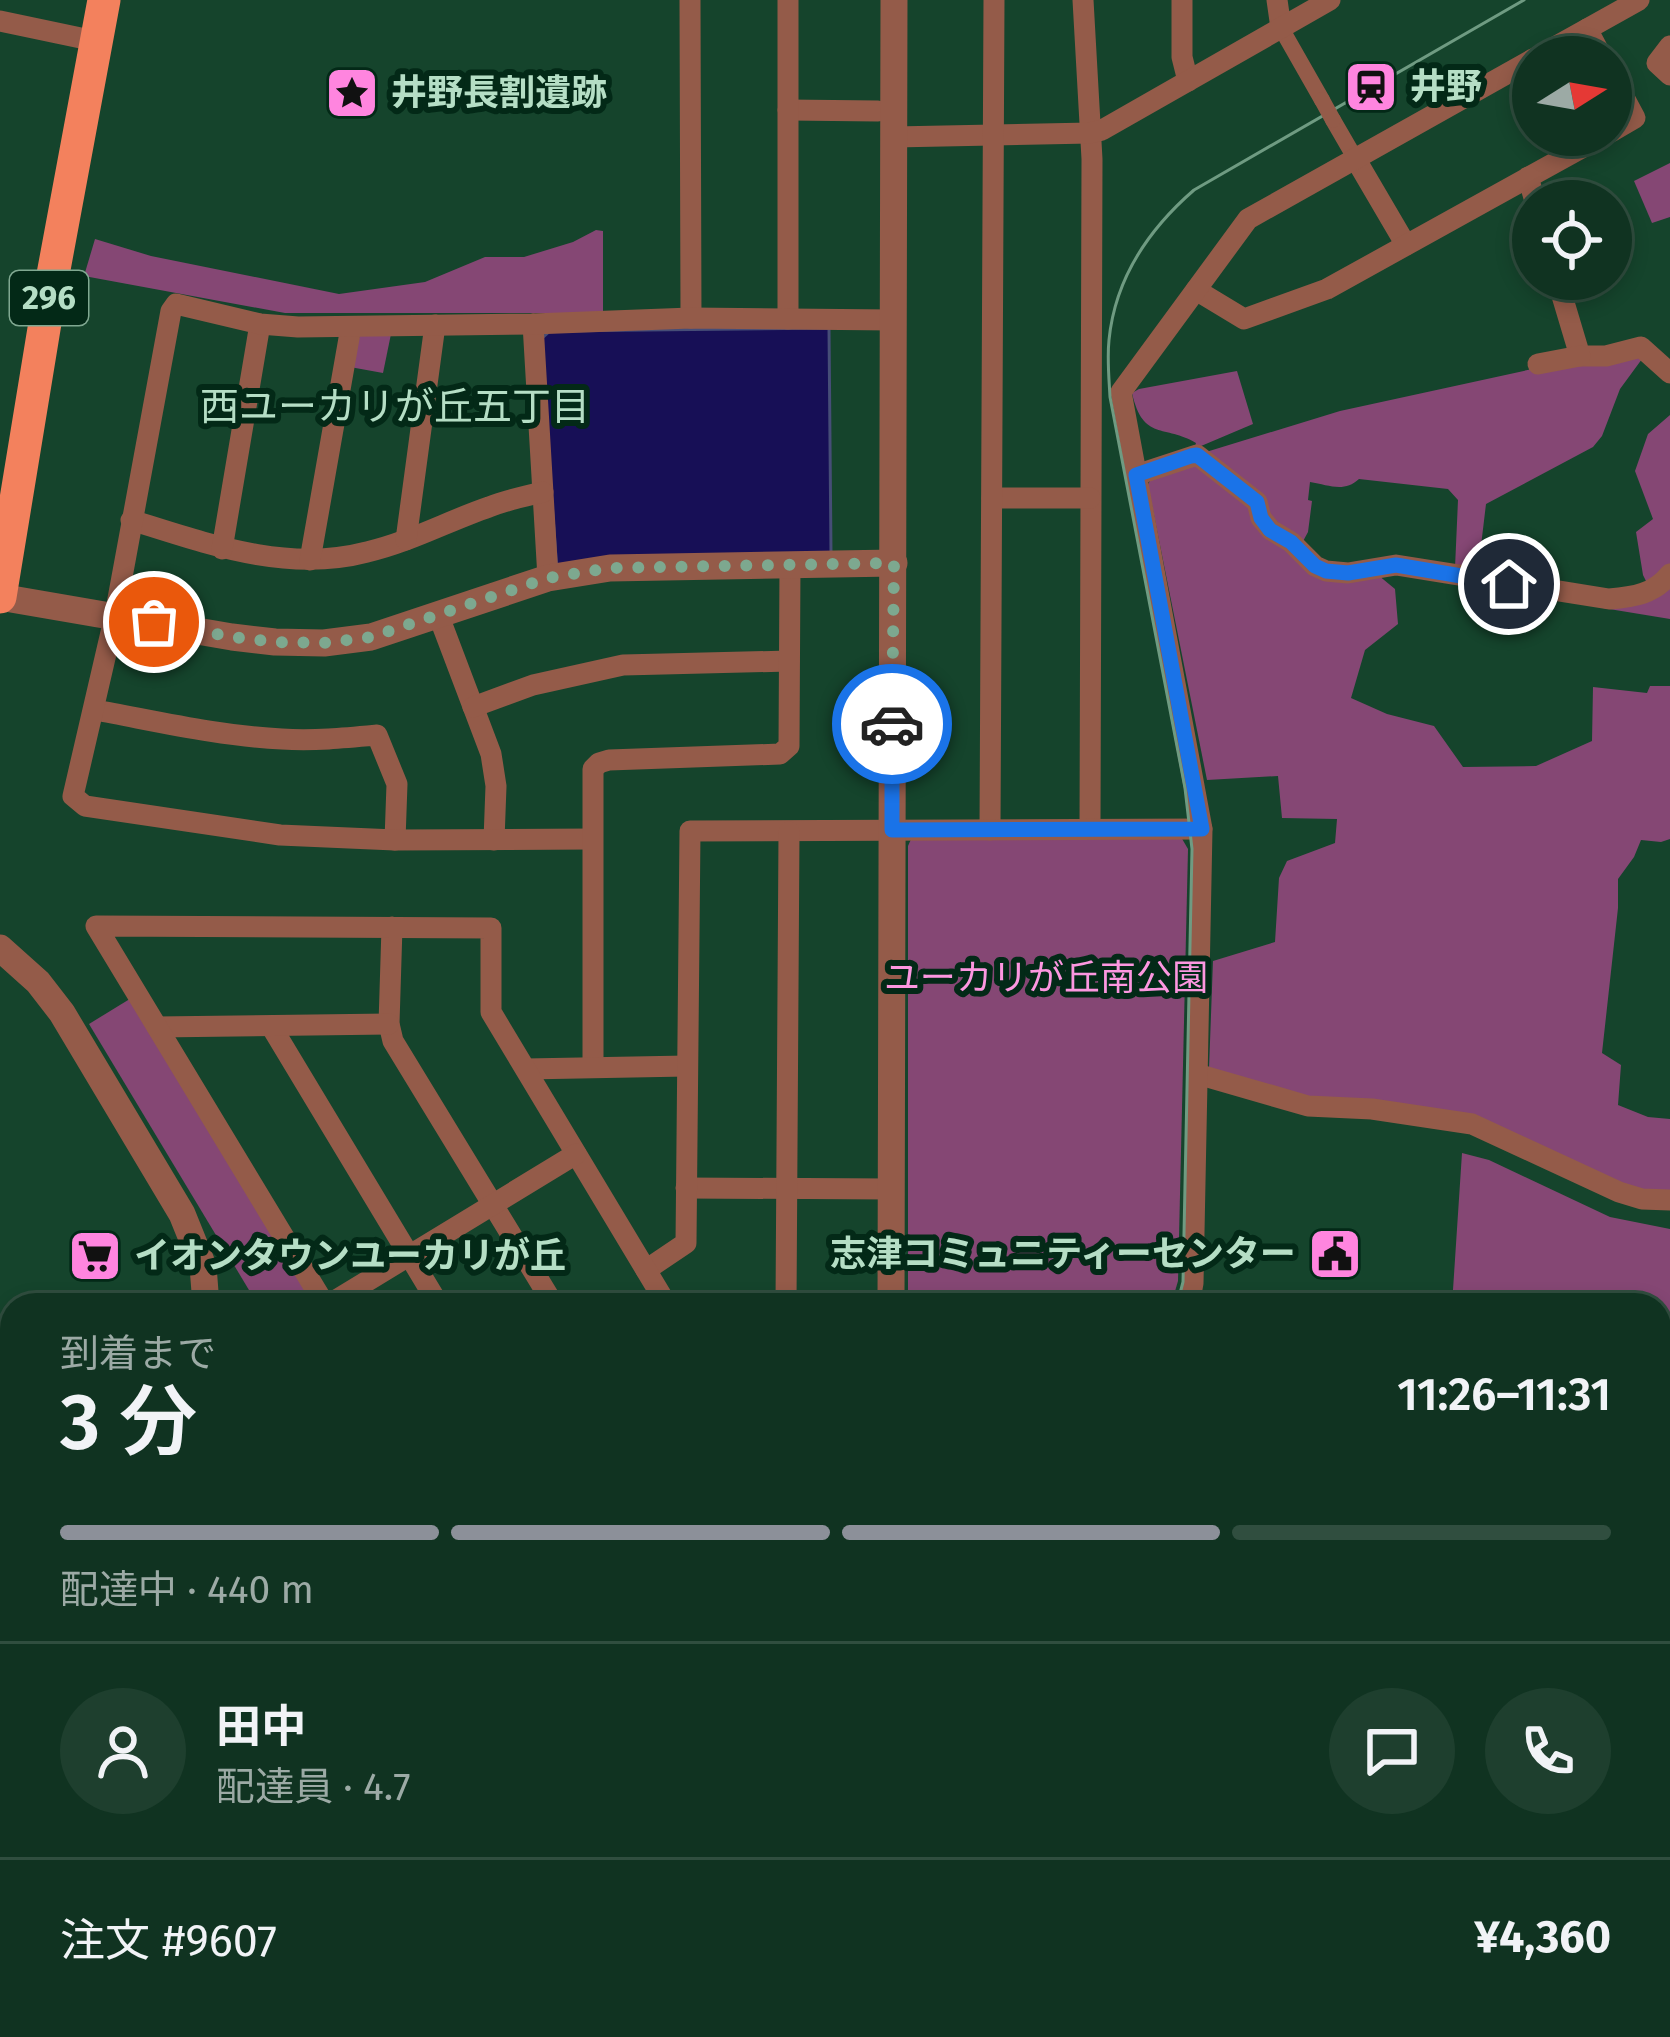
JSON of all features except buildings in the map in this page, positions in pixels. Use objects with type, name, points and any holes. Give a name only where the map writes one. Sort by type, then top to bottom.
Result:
[{"type":"highway","name":"296","points":[[0,597],[104,0]]},
{"type":"street","points":[[690,0],[691,318]]},
{"type":"street","points":[[788,0],[788,319]]},
{"type":"street","points":[[891,1293],[894,0]]},
{"type":"street","points":[[990,830],[994,0]]},
{"type":"street","points":[[1083,0],[1090,133],[1090,829]]},
{"type":"street","points":[[1182,0],[1182,57],[1188,81]]},
{"type":"street","points":[[1277,0],[1281,28],[1406,245]]},
{"type":"street","points":[[893,137],[1102,130],[1330,0]]},
{"type":"street","points":[[1574,36],[1639,0]]},
{"type":"street","points":[[0,21],[95,41]]},
{"type":"street","points":[[1587,29],[1591,36]]},
{"type":"street","points":[[1670,46],[1657,63],[1670,75]]},
{"type":"street","points":[[1191,1293],[1202,829],[1121,392],[1248,218],[1512,71]]},
{"type":"street","points":[[788,110],[878,111]]},
{"type":"street","points":[[1196,290],[1244,319],[1327,289],[1566,156]]},
{"type":"street","points":[[1563,300],[1580,356]]},
{"type":"street","points":[[592,839],[280,836],[85,806],[73,796],[115,615],[170,311],[176,304],[260,324],[351,327],[691,318],[893,320]]},
{"type":"street","points":[[222,549],[260,324]]},
{"type":"street","points":[[533,324],[548,578]]},
{"type":"street","points":[[406,540],[436,326]]},
{"type":"street","points":[[310,560],[351,327]]},
{"type":"street","points":[[1538,364],[1641,347],[1670,373]]},
{"type":"street","points":[[1136,475],[1197,455],[1257,502],[1270,530],[1326,571],[1348,573],[1396,565],[1609,599],[1651,591],[1670,574]]},
{"type":"street","points":[[131,520],[222,549],[310,560],[368,552],[493,505],[543,492]]},
{"type":"street","points":[[992,498],[1090,497]]},
{"type":"street","points":[[0,597],[232,637],[324,643],[371,637],[548,578],[610,568],[894,563]]},
{"type":"street","points":[[593,1066],[593,769],[599,763],[785,752],[789,746],[790,564]]},
{"type":"street","points":[[439,614],[490,754],[496,786],[494,840]]},
{"type":"street","points":[[473,707],[533,685],[623,665],[789,661]]},
{"type":"street","points":[[94,710],[280,739],[377,735],[397,784],[395,840]]},
{"type":"street","points":[[646,1270],[686,1244],[690,831],[1202,829]]},
{"type":"street","points":[[786,1293],[789,832]]},
{"type":"street","points":[[320,1293],[96,926],[491,928],[491,1012],[660,1293]]},
{"type":"street","points":[[392,927],[389,1024],[393,1041],[547,1293]]},
{"type":"street","points":[[0,948],[38,982],[62,1013],[182,1214],[203,1266],[205,1293]]},
{"type":"street","points":[[158,1027],[389,1024]]},
{"type":"street","points":[[271,1026],[433,1293]]},
{"type":"street","points":[[526,1069],[687,1066]]},
{"type":"street","points":[[1197,1074],[1308,1106],[1372,1109],[1472,1124],[1619,1192],[1670,1200]]},
{"type":"street","points":[[347,1293],[576,1154]]},
{"type":"street","points":[[686,1188],[891,1189]]},
{"type":"green space","points":[[1670,163],[1670,217],[1652,223],[1634,181]]},
{"type":"green space","points":[[603,231],[603,313],[285,313],[84,276],[95,239],[151,256],[339,294],[425,282],[485,257],[524,257]]},
{"type":"green space","points":[[391,334],[383,373],[350,367],[360,335]]},
{"type":"green space","points":[[1639,355],[1642,359],[1620,389],[1593,447],[1486,504],[1478,571],[1455,568],[1458,500],[1448,489],[1359,479],[1342,487],[1310,482],[1308,532],[1301,545],[1206,452],[1340,411],[1537,368]]},
{"type":"green space","points":[[1237,371],[1253,424],[1194,449],[1196,443],[1142,419],[1132,393],[1139,389]]},
{"type":"green space","points":[[1670,415],[1670,619],[1603,608],[1652,593],[1643,575],[1636,532],[1653,519],[1635,471],[1648,434]]},
{"type":"green space","points":[[1192,462],[1253,503],[1312,570],[1378,575],[1395,589],[1398,624],[1365,650],[1351,698],[1387,714],[1434,726],[1463,767],[1536,766],[1592,741],[1593,687],[1647,693],[1650,686],[1670,686],[1670,839],[1641,840],[1618,879],[1602,1053],[1621,1065],[1618,1105],[1648,1117],[1670,1119],[1670,1195],[1642,1194],[1496,1128],[1311,1098],[1209,1069],[1213,961],[1275,942],[1279,878],[1287,861],[1335,843],[1337,819],[1282,818],[1278,776],[1207,780],[1148,485],[1152,476]]},
{"type":"green space","name":"ユーカリが丘南公園","points":[[912,837],[1181,837],[1188,849],[1174,1293],[908,1293],[908,846]]},
{"type":"green space","points":[[133,997],[311,1293],[251,1293],[89,1024]]},
{"type":"green space","points":[[1462,1153],[1489,1160],[1610,1217],[1670,1229],[1670,1293],[1453,1293]]},
{"type":"shaded area","points":[[829,328],[831,553],[557,571],[540,340],[550,331]]},
{"type":"tram line","points":[[1180,1293],[1192,849],[1185,788],[1110,397],[1108,354],[1118,296],[1149,239],[1194,190],[1524,0]]},
{"type":"way so far","points":[[154,622],[232,637],[324,643],[371,637],[548,578],[610,568],[894,563],[892,724]]},
{"type":"place","name":"井野","points":[[1371,87]]},
{"type":"place","name":"井野長割遺跡","points":[[352,93]]},
{"type":"place","name":"志津コミュニティーセンター","points":[[1335,1254]]},
{"type":"place","name":"イオンタウンユーカリが丘","points":[[95,1256]]},
{"type":"district","name":"西ユーカリが丘五丁目","points":[[395,407]]},
{"type":"route","points":[[892,724],[892,830],[1202,829],[1136,475],[1191,456],[1197,455],[1257,502],[1265,525],[1326,571],[1348,573],[1396,565],[1509,584]]}]
